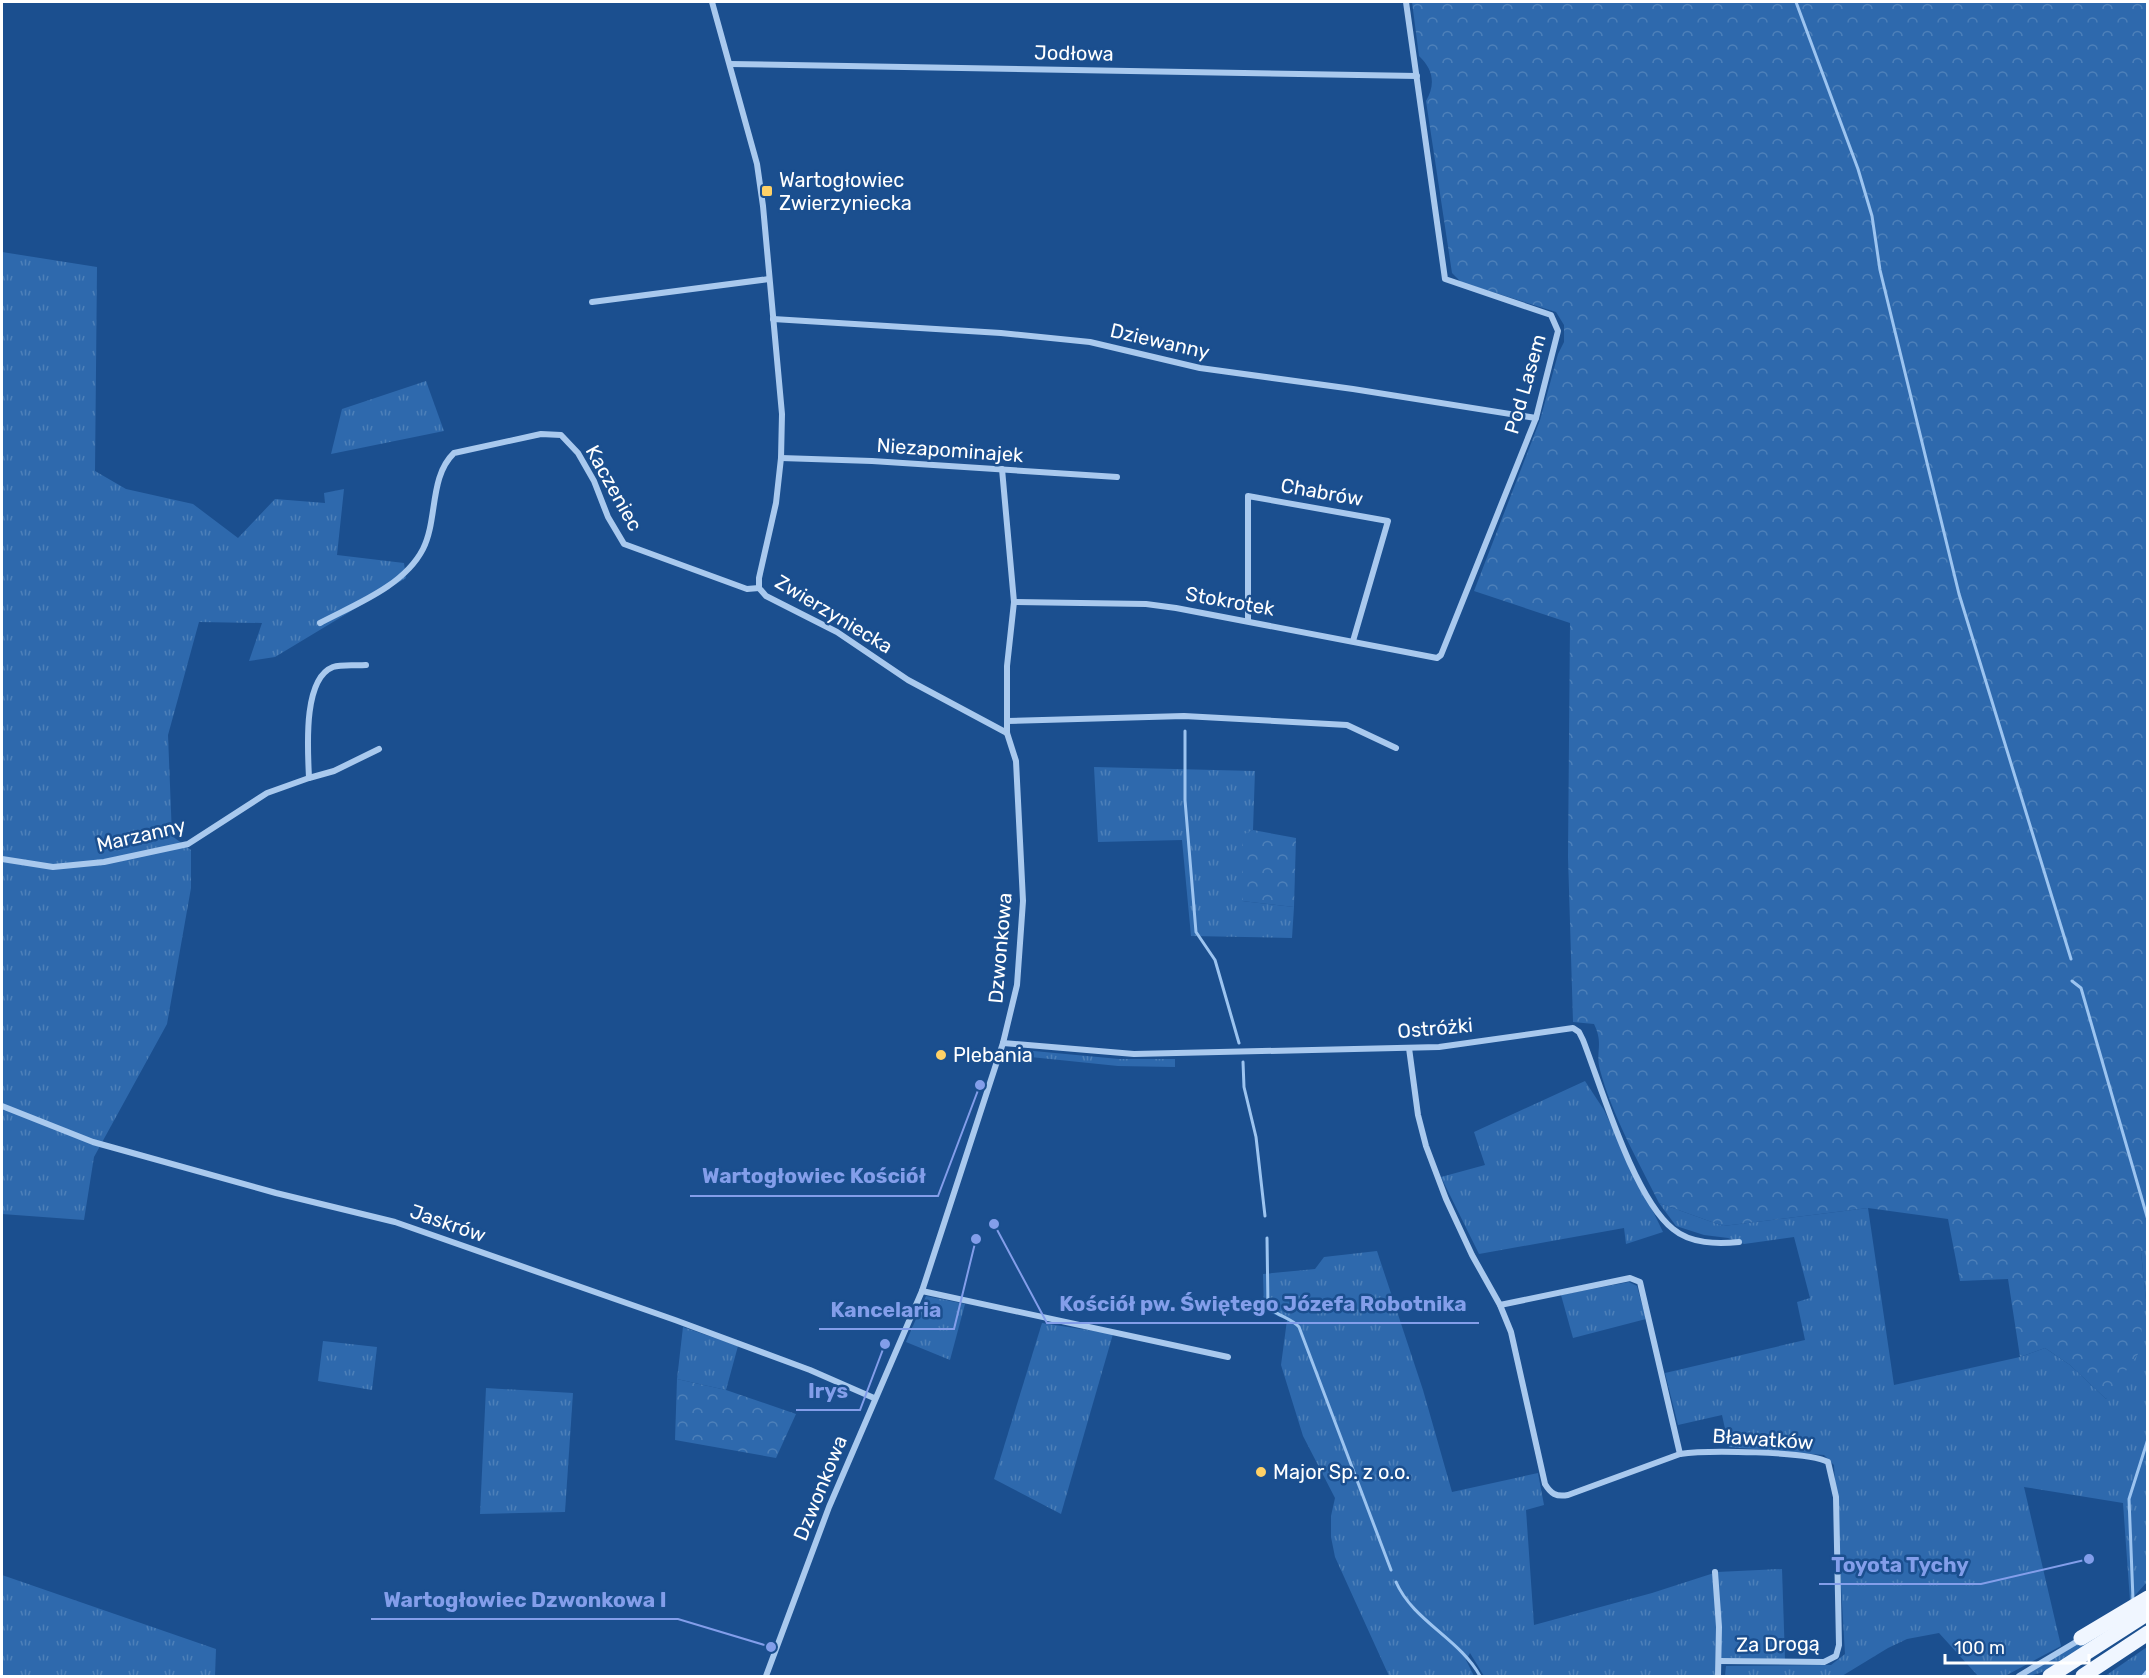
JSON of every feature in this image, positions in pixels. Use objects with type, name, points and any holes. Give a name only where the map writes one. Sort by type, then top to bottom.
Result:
[{"type":"main road","points":[[2081,1638],[2148,1598]]},
{"type":"main road","points":[[2050,1677],[2148,1613]]},
{"type":"main road","points":[[2083,1677],[2148,1633]]},
{"type":"street","name":"Zwierzyniecka","points":[[712,2],[757,164],[782,414],[781,458],[776,503],[759,578],[759,588],[778,604],[837,632],[908,680],[1007,733]]},
{"type":"street","name":"Pod Lasem","points":[[1406,2],[1445,279],[1551,315],[1558,332],[1536,418],[1441,655],[1437,657]]},
{"type":"street","name":"Jodłowa","points":[[730,64],[1417,76]]},
{"type":"street","points":[[592,302],[769,279]]},
{"type":"street","name":"Dziewanny","points":[[773,319],[1001,333],[1090,342],[1200,368],[1536,418]]},
{"type":"street","name":"Kaczeniec","points":[[320,623],[401,577],[412,566],[424,547],[441,472],[447,460],[454,453],[541,434],[561,435],[578,453],[594,481],[608,517],[624,544],[747,589],[759,588]]},
{"type":"street","name":"Niezapominajek","points":[[781,458],[1117,477]]},
{"type":"street","name":"Dzwonkowa","points":[[766,1677],[829,1507],[922,1291],[1003,1043],[1017,985],[1023,901],[1016,761],[1007,733],[1006,666],[1014,602],[1002,469]]},
{"type":"street","name":"Chabrów","points":[[1248,620],[1248,496],[1388,521],[1353,641]]},
{"type":"street","name":"Stokrotek","points":[[1014,602],[1146,604],[1248,620],[1437,657]]},
{"type":"street","points":[[309,778],[307,721],[313,698],[325,672],[334,666],[366,665]]},
{"type":"street","points":[[1007,721],[1184,716],[1347,725],[1396,748]]},
{"type":"street","name":"Marzanny","points":[[2,859],[53,867],[104,862],[188,844],[267,793],[334,771],[379,749]]},
{"type":"street","name":"Ostróżki","points":[[1003,1043],[1062,1050],[1143,1054],[1409,1048],[1439,1047],[1573,1028],[1579,1032],[1583,1040],[1620,1138],[1649,1201],[1660,1216],[1674,1231],[1698,1241],[1723,1244],[1738,1242]]},
{"type":"street","name":"Bławatków","points":[[1409,1048],[1418,1115],[1426,1146],[1446,1199],[1472,1255],[1500,1305],[1511,1332],[1527,1395],[1545,1484],[1552,1494],[1568,1495],[1680,1454],[1749,1452],[1828,1462],[1836,1497],[1839,1645],[1836,1656]]},
{"type":"street","name":"Jaskrów","points":[[2,1106],[93,1142],[276,1193],[395,1222],[675,1320],[810,1370],[874,1398]]},
{"type":"street","points":[[1500,1305],[1630,1278],[1640,1282],[1680,1454]]},
{"type":"street","points":[[922,1291],[1228,1357]]},
{"type":"street","name":"Za Drogą","points":[[1715,1572],[1718,1677]]},
{"type":"street","points":[[2019,1677],[2081,1638]]},
{"type":"street","name":"Za Drogą","points":[[1719,1661],[1824,1662],[1836,1656]]},
{"type":"green space","points":[[1412,2],[2147,2],[2148,1248],[2141,1252],[2146,1300],[2138,1354],[2106,1399],[2070,1365],[2045,1348],[2020,1357],[2008,1279],[1960,1281],[1948,1219],[1868,1208],[1723,1226],[1659,1203],[1634,1154],[1605,1087],[1599,1064],[1599,1043],[1594,1024],[1573,1022],[1568,857],[1570,623],[1474,591],[1540,420],[1558,354],[1564,342],[1564,325],[1556,312],[1461,282],[1452,273],[1426,101],[1431,89],[1432,77],[1419,56]]},
{"type":"green space","points":[[2,252],[97,267],[95,471],[126,489],[193,504],[238,538],[275,499],[325,503],[324,493],[344,489],[337,555],[404,563],[406,578],[275,657],[249,661],[262,623],[199,622],[168,735],[172,836],[191,850],[191,888],[167,1024],[94,1157],[84,1220],[2,1214]]},
{"type":"green space","points":[[426,381],[444,431],[331,454],[342,409]]},
{"type":"green space","points":[[1094,767],[1255,771],[1253,830],[1242,836],[1242,901],[1294,907],[1292,938],[1191,936],[1182,840],[1098,842]]},
{"type":"green space","points":[[1253,830],[1296,838],[1294,907],[1242,901],[1242,835]]},
{"type":"green space","points":[[1023,1050],[1119,1059],[1175,1059],[1175,1067],[1118,1066],[1012,1055],[1010,1052],[1022,1053]]},
{"type":"green space","points":[[1585,1081],[1604,1110],[1663,1232],[1626,1244],[1624,1228],[1479,1254],[1441,1177],[1485,1165],[1474,1132]]},
{"type":"green space","points":[[1659,1203],[1723,1226],[1868,1208],[1894,1385],[2020,1357],[2045,1348],[2070,1365],[2106,1399],[2146,1300],[2141,1252],[2147,1248],[2147,1582],[2130,1601],[2123,1503],[2024,1487],[2061,1646],[2005,1676],[1978,1676],[1939,1633],[1907,1639],[1842,1676],[1725,1676],[1726,1666],[1831,1665],[1845,1654],[1834,1465],[1824,1455],[1729,1447],[1722,1415],[1678,1425],[1665,1373],[1805,1340],[1797,1302],[1810,1298],[1794,1237],[1744,1244],[1728,1238],[1704,1235],[1676,1226]]},
{"type":"green space","points":[[1377,1251],[1423,1390],[1452,1492],[1538,1473],[1544,1505],[1526,1510],[1534,1625],[1652,1593],[1714,1573],[1716,1676],[1484,1676],[1470,1653],[1466,1660],[1474,1676],[1389,1676],[1335,1557],[1331,1537],[1331,1516],[1335,1498],[1303,1436],[1281,1365],[1287,1320],[1264,1310],[1263,1274],[1315,1269],[1324,1257]]},
{"type":"green space","points":[[1629,1282],[1637,1286],[1646,1319],[1573,1338],[1561,1295]]},
{"type":"green space","points":[[926,1296],[965,1304],[950,1360],[906,1342]]},
{"type":"green space","points":[[1042,1323],[1113,1334],[1061,1514],[994,1479]]},
{"type":"green space","points":[[683,1327],[738,1346],[726,1390],[677,1379]]},
{"type":"green space","points":[[323,1341],[377,1347],[372,1390],[318,1381]]},
{"type":"green space","points":[[677,1379],[726,1390],[796,1414],[776,1458],[675,1440]]},
{"type":"green space","points":[[486,1388],[573,1393],[565,1512],[480,1514]]},
{"type":"green space","points":[[1782,1569],[1785,1659],[1721,1658],[1717,1572]]},
{"type":"green space","points":[[2,1575],[216,1649],[215,1676],[2,1676]]},
{"type":"green space","points":[[2143,1603],[2069,1658],[2038,1674],[2025,1676]]},
{"type":"green space","points":[[2147,1647],[2147,1676],[2105,1676]]},
{"type":"waterway","points":[[1796,2],[1858,169],[1872,216],[1880,270],[1959,594],[2071,959]]},
{"type":"waterway","points":[[1185,731],[1185,800],[1196,932],[1215,960],[1239,1043]]},
{"type":"waterway","points":[[2072,981],[2081,988],[2148,1220]]},
{"type":"waterway","points":[[1243,1062],[1244,1087],[1256,1137],[1265,1216]]},
{"type":"waterway","points":[[1267,1238],[1268,1306],[1299,1327],[1391,1570]]},
{"type":"waterway","points":[[2133,1599],[2129,1499],[2148,1439]]},
{"type":"waterway","points":[[1396,1582],[1413,1608],[1461,1651],[1480,1676]]},
{"type":"waterway","points":[[2143,1676],[2148,1670]]},
{"type":"place","name":"Wartogłowiec Zwierzyniecka","points":[[767,191]]},
{"type":"place","name":"Plebania","points":[[941,1055]]},
{"type":"place","name":"Wartogłowiec Kościół","points":[[980,1085]]},
{"type":"place","name":"Kościół pw. Świętego Józefa Robotnika","points":[[994,1224]]},
{"type":"place","name":"Kancelaria","points":[[976,1239]]},
{"type":"place","name":"Irys","points":[[885,1344]]},
{"type":"place","name":"Major Sp. z o.o.","points":[[1261,1472]]},
{"type":"place","name":"Toyota Tychy","points":[[2089,1559]]},
{"type":"place","name":"Wartogłowiec Dzwonkowa I","points":[[771,1647]]}]
